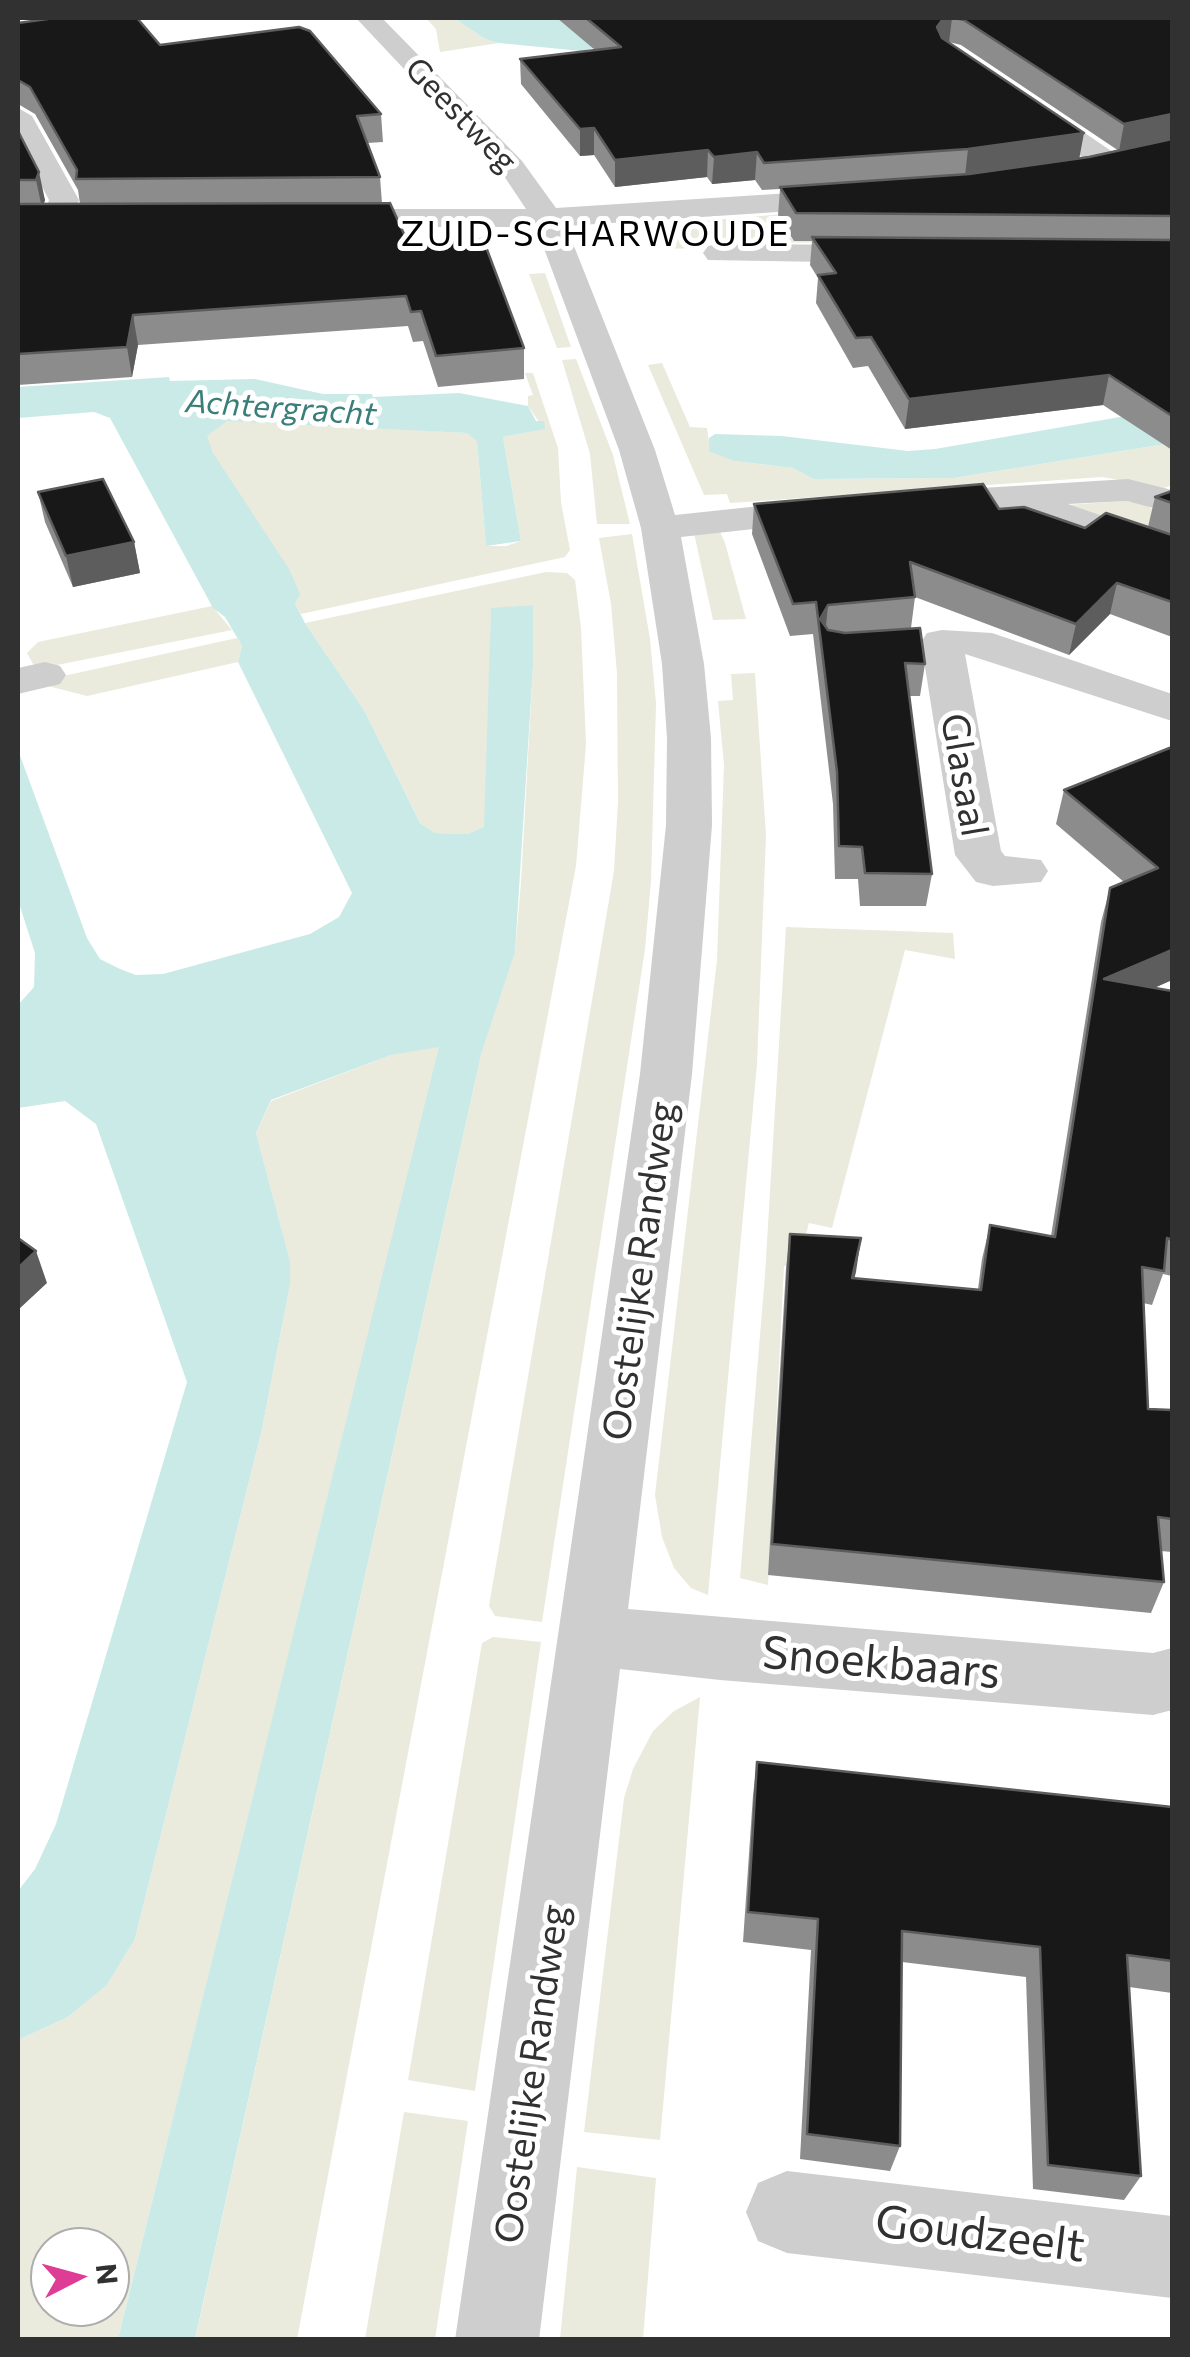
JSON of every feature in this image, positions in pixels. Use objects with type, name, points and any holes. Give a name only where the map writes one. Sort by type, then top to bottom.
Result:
[{"type":"street","name":"Geestweg","points":[[368,18],[512,167],[548,218]]},
{"type":"street","points":[[999,88],[1125,163],[1082,172]]},
{"type":"street","points":[[18,116],[64,200],[41,229],[90,232]]},
{"type":"street","points":[[287,219],[548,218],[880,196]]},
{"type":"street","name":"Oostelijke Randweg","points":[[497,2340],[666,1074],[690,825],[683,664],[660,528],[638,450],[548,218]]},
{"type":"street","points":[[719,253],[907,254]]},
{"type":"street","points":[[660,528],[1009,496],[1128,490],[1172,502]]},
{"type":"street","points":[[1009,496],[1172,553]]},
{"type":"street","name":"Glasaal","points":[[1024,871],[993,871],[978,855],[925,643],[976,642],[1172,708]]},
{"type":"street","name":"Snoekbaars","points":[[590,1636],[1153,1684],[1172,1680]]},
{"type":"street","name":"Goudzeelt","points":[[787,2212],[1172,2257]]},
{"type":"shaded area","points":[[426,18],[454,18],[485,39],[499,43],[440,52],[436,29]]},
{"type":"shaded area","points":[[859,208],[885,243],[704,242],[700,248],[662,249],[662,224]]},
{"type":"shaded area","points":[[545,273],[571,347],[557,348],[529,274]]},
{"type":"shaded area","points":[[576,359],[613,455],[630,524],[597,524],[590,454],[562,360]]},
{"type":"shaded area","points":[[662,363],[690,427],[707,428],[710,450],[734,461],[793,468],[815,479],[954,478],[1172,443],[1172,485],[1164,488],[1102,477],[730,503],[727,494],[704,495],[648,365]]},
{"type":"shaded area","points":[[525,373],[533,373],[558,448],[561,502],[570,550],[565,557],[301,614],[213,453],[206,436],[213,428],[227,421],[259,421],[467,433],[477,440],[486,546],[506,546],[521,541],[503,437],[544,429],[528,406],[528,396],[533,395]]},
{"type":"shaded area","points":[[1126,501],[1144,504],[1172,521],[1172,548],[1066,505]]},
{"type":"shaded area","points":[[720,532],[746,619],[713,620],[694,533]]},
{"type":"shaded area","points":[[632,534],[650,639],[656,703],[651,881],[645,949],[542,1622],[495,1616],[489,1606],[614,871],[617,673],[611,604],[599,538]]},
{"type":"shaded area","points":[[546,572],[567,573],[575,580],[581,628],[586,744],[576,866],[297,2339],[195,2340],[481,1055],[515,953],[521,882],[533,667],[532,605],[491,609],[487,802],[484,827],[467,834],[435,833],[420,823],[364,710],[305,623]]},
{"type":"shaded area","points":[[212,606],[232,630],[42,668],[33,664],[27,653],[38,642]]},
{"type":"shaded area","points":[[237,638],[242,646],[238,662],[87,696],[48,686],[45,680]]},
{"type":"shaded area","points":[[755,673],[766,836],[757,1064],[708,1595],[691,1588],[674,1568],[662,1537],[655,1495],[717,960],[724,765],[718,701],[733,700],[731,674]]},
{"type":"shaded area","points":[[786,927],[953,933],[955,959],[905,950],[832,1228],[809,1223],[797,1267],[784,1266],[768,1585],[740,1578],[765,1275]]},
{"type":"shaded area","points":[[440,1046],[130,2291],[130,2227],[30,2227],[30,2327],[121,2327],[118,2339],[18,2339],[18,2040],[68,2017],[107,1985],[135,1939],[262,1429],[290,1285],[290,1261],[256,1133],[271,1101],[391,1055]]},
{"type":"shaded area","points":[[493,1637],[541,1642],[475,2091],[408,2080],[482,1643]]},
{"type":"shaded area","points":[[700,1697],[660,2140],[584,2132],[624,1798],[633,1769],[653,1731],[674,1711]]},
{"type":"shaded area","points":[[404,2112],[468,2121],[435,2339],[365,2339]]},
{"type":"shaded area","points":[[577,2167],[656,2178],[643,2339],[560,2339]]},
{"type":"water","points":[[454,18],[727,18],[581,51],[499,43],[485,39]]},
{"type":"water","name":"Achtergracht","points":[[169,377],[170,381],[255,379],[323,394],[373,397],[459,393],[528,406],[536,421],[544,421],[545,429],[503,437],[521,541],[486,546],[477,441],[467,433],[227,421],[207,436],[213,453],[289,569],[300,594],[295,603],[305,623],[364,710],[420,823],[435,833],[467,834],[484,827],[491,608],[533,605],[533,667],[515,953],[481,1055],[195,2339],[118,2339],[121,2327],[130,2327],[130,2291],[439,1047],[391,1055],[271,1100],[256,1133],[290,1261],[290,1285],[262,1429],[135,1939],[107,1985],[68,2017],[18,2040],[18,1891],[35,1869],[56,1824],[187,1382],[96,1124],[65,1101],[18,1108],[18,1005],[34,987],[35,953],[18,900],[18,750],[87,938],[100,959],[120,969],[136,975],[163,974],[310,934],[339,917],[352,893],[238,662],[242,646],[225,617],[213,608],[110,418],[94,412],[18,418],[18,387]]},
{"type":"water","points":[[1172,408],[1172,443],[954,478],[814,479],[793,468],[734,461],[709,451],[709,438],[715,434],[782,436],[908,451],[935,449]]},
{"type":"building","points":[[55,18],[137,18],[160,45],[299,27],[310,31],[381,114],[357,116],[380,177],[76,179],[77,170],[30,87],[18,80],[18,23]]},
{"type":"building","points":[[586,18],[951,18],[943,19],[937,27],[942,38],[1084,133],[968,149],[764,163],[757,152],[714,157],[708,150],[615,160],[594,128],[580,129],[520,59],[621,47]]},
{"type":"building","points":[[954,18],[1172,18],[1172,114],[1124,124],[964,20]]},
{"type":"building","points":[[18,131],[39,172],[36,180],[18,180]]},
{"type":"building","points":[[1172,139],[1172,216],[796,213],[780,187],[969,174],[1089,157]]},
{"type":"building","points":[[390,203],[409,245],[483,239],[524,348],[436,356],[421,311],[411,312],[406,296],[133,315],[127,347],[18,354],[18,204]]},
{"type":"building","points":[[812,237],[1172,240],[1172,416],[1109,375],[909,399],[871,337],[856,338],[818,275],[836,273]]},
{"type":"building","points":[[103,479],[134,542],[66,556],[38,492]]},
{"type":"building","points":[[983,484],[999,509],[1024,507],[1085,528],[1106,513],[1172,535],[1172,602],[1117,583],[1076,624],[910,562],[915,597],[828,605],[820,619],[828,630],[845,633],[920,628],[925,664],[905,663],[932,874],[865,873],[862,847],[839,846],[837,772],[816,602],[793,604],[754,504]]},
{"type":"building","points":[[1172,491],[1172,503],[1155,497]]},
{"type":"building","points":[[1172,747],[1172,950],[1104,979],[1172,991],[1172,1240],[1167,1238],[1164,1271],[1142,1267],[1148,1409],[1172,1410],[1172,1519],[1158,1517],[1164,1582],[772,1544],[790,1234],[861,1238],[852,1278],[981,1290],[990,1225],[1055,1237],[1110,888],[1158,868],[1064,790]]},
{"type":"building","points":[[18,1238],[36,1251],[18,1268]]},
{"type":"building","points":[[757,1762],[1172,1807],[1172,1961],[1127,1955],[1141,2176],[1048,2165],[1040,1947],[902,1931],[900,2146],[807,2134],[818,1919],[748,1912]]},
{"type":"district","name":"ZUID-SCHARWOUDE","points":[[596,234]]}]
